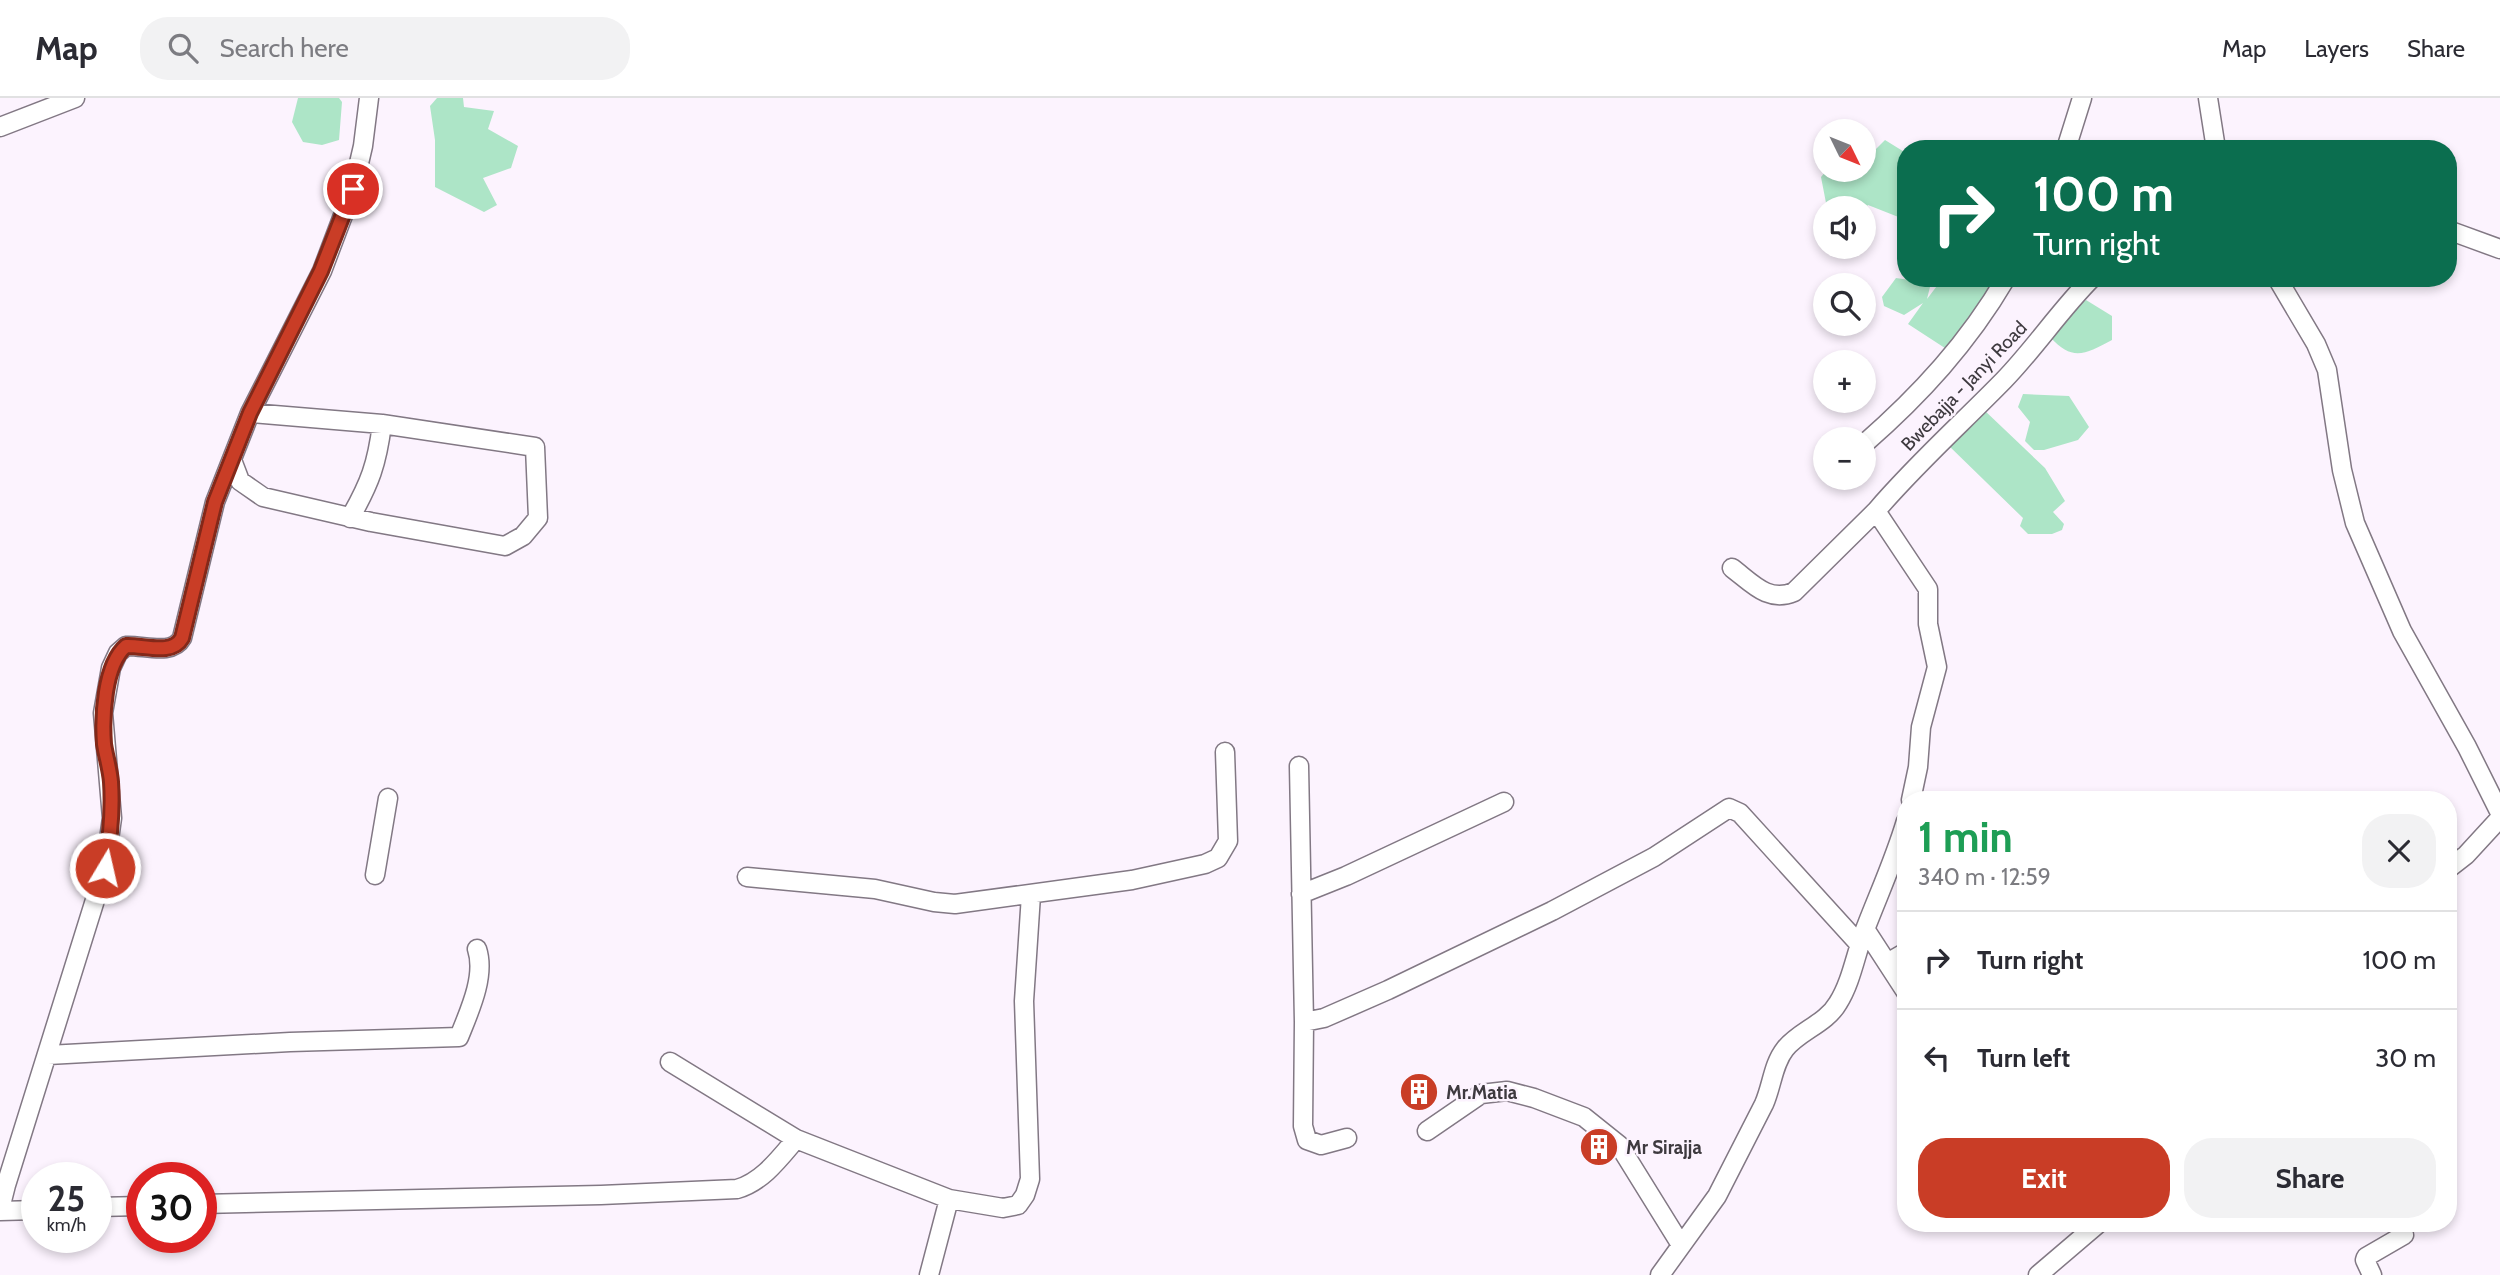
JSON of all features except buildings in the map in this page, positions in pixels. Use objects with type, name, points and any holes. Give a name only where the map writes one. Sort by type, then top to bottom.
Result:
[{"type":"street","points":[[0,127],[75,98]]},
{"type":"street","points":[[21,1210],[0,1210],[99,890],[108,849],[112,818],[111,781],[104,744],[103,713],[111,668],[118,653],[126,646],[171,648],[178,645],[182,638],[215,502],[250,413],[321,271],[353,189],[363,146],[369,98]]},
{"type":"street","points":[[2069,140],[2082,98]]},
{"type":"street","points":[[2208,98],[2215,140]]},
{"type":"street","points":[[2457,233],[2500,249]]},
{"type":"street","points":[[1876,433],[1932,380],[1969,335],[2000,287]]},
{"type":"street","name":"Bwebajja - Janyi Road","points":[[1732,568],[1763,592],[1774,597],[1794,593],[2006,378],[2083,287]]},
{"type":"street","points":[[2282,287],[2316,344],[2327,370],[2342,470],[2355,523],[2402,631],[2467,747],[2500,815],[2457,862]]},
{"type":"street","points":[[232,460],[240,481],[263,497],[351,518],[505,546],[523,537],[538,518],[536,447],[382,424],[250,413]]},
{"type":"street","points":[[351,518],[368,487],[377,461],[382,424]]},
{"type":"street","points":[[1876,511],[1928,589],[1928,624],[1937,667],[1921,727],[1913,791]]},
{"type":"street","points":[[747,877],[875,889],[955,904],[1132,880],[1205,864],[1218,858],[1228,841],[1225,752]]},
{"type":"street","points":[[1299,766],[1304,1022],[1303,1126],[1307,1140],[1321,1145],[1347,1138]]},
{"type":"street","points":[[375,875],[388,798]]},
{"type":"street","points":[[1301,894],[1346,876],[1504,802]]},
{"type":"street","points":[[1304,1022],[1324,1018],[1388,990],[1552,911],[1654,857],[1729,807],[1740,813],[1862,937],[1887,963],[1897,978]]},
{"type":"street","points":[[1660,1275],[1713,1203],[1729,1174],[1768,1096],[1786,1046],[1828,1016],[1838,1003],[1897,852]]},
{"type":"street","points":[[670,1062],[796,1139],[949,1199],[1003,1208],[1018,1205],[1025,1195],[1030,1179],[1024,1001],[1031,895]]},
{"type":"street","points":[[48,1055],[290,1042],[459,1037],[476,984],[480,963],[477,949]]},
{"type":"street","points":[[1887,963],[1897,957]]},
{"type":"street","points":[[1427,1131],[1480,1094],[1507,1091],[1584,1117],[1619,1145],[1681,1245]]},
{"type":"street","points":[[217,1205],[737,1189],[750,1185],[775,1163],[796,1139]]},
{"type":"street","points":[[929,1275],[949,1199]]},
{"type":"street","points":[[2049,1272],[2090,1232]]},
{"type":"street","points":[[2372,1275],[2366,1256],[2404,1235]]},
{"type":"green space","points":[[298,98],[339,98],[342,102],[339,140],[322,145],[303,142],[292,122]]},
{"type":"green space","points":[[437,98],[463,98],[464,107],[494,111],[488,129],[518,146],[511,168],[483,178],[497,205],[484,212],[435,187],[435,140],[430,106]]},
{"type":"green space","points":[[1885,140],[1897,147],[1897,216],[1876,208],[1876,196],[1825,196],[1822,182],[1876,182],[1876,149]]},
{"type":"green space","points":[[1896,278],[1897,287],[1930,287],[1927,299],[1936,287],[1995,287],[1951,352],[1908,324],[1923,303],[1904,315],[1884,306],[1882,297]]},
{"type":"green space","points":[[2086,300],[2112,316],[2112,340],[2087,352],[2073,353],[2050,337],[2066,315]]},
{"type":"green space","points":[[2023,394],[2069,396],[2089,427],[2078,440],[2044,450],[2034,450],[2025,441],[2030,422],[2018,407]]},
{"type":"green space","points":[[1983,409],[2045,468],[2065,501],[2053,512],[2064,524],[2062,530],[2052,534],[2028,534],[2020,526],[2023,518],[1947,444]]},
{"type":"place","name":"Mr.Matia","points":[[1419,1092]]},
{"type":"place","name":"Mr Sirajja","points":[[1599,1147]]},
{"type":"route","points":[[105,868],[112,818],[111,781],[104,744],[103,713],[111,668],[118,653],[126,646],[171,648],[178,645],[182,638],[215,502],[250,413],[321,271],[353,189]]}]
